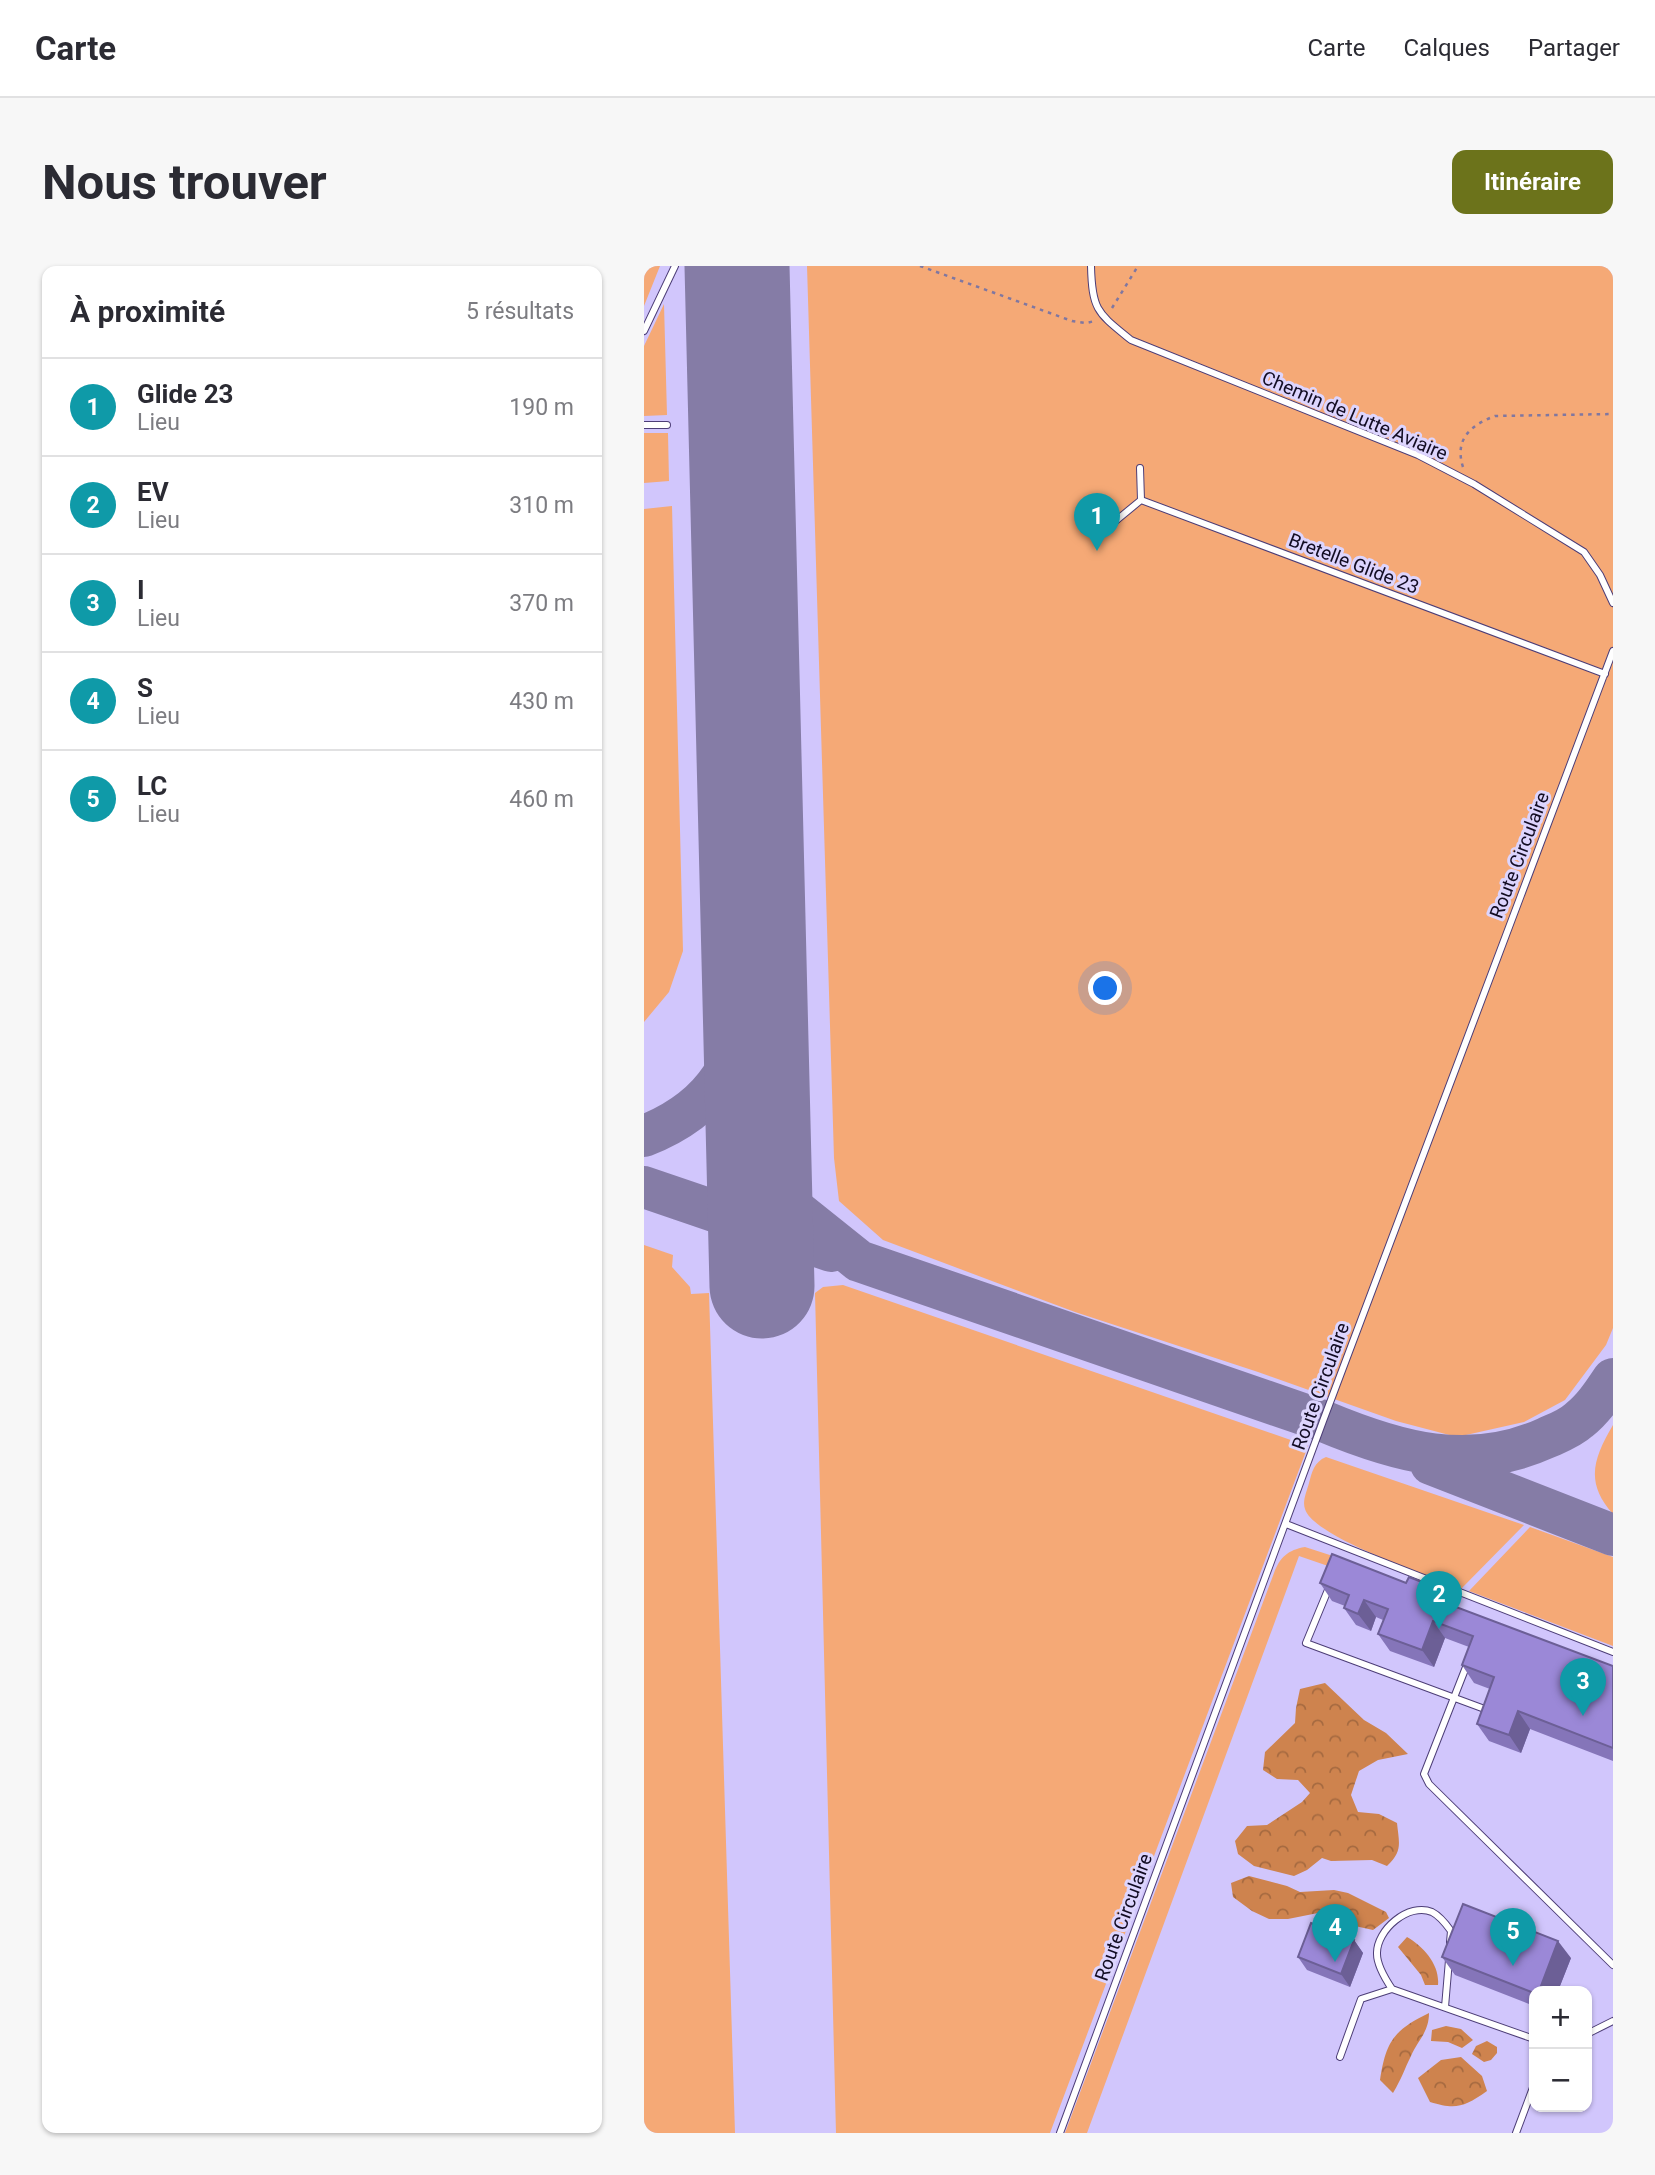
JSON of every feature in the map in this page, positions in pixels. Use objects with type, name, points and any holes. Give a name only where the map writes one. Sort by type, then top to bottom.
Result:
[{"type":"lane","points":[[644,331],[674,266]]},
{"type":"lane","name":"Chemin de Lutte Aviaire","points":[[1091,266],[1095,306],[1105,319],[1131,340],[1418,455],[1474,484],[1584,552],[1601,575],[1613,603]]},
{"type":"lane","points":[[644,425],[667,425]]},
{"type":"lane","points":[[1101,533],[1141,500],[1140,468]]},
{"type":"lane","name":"Bretelle Glide 23","points":[[1141,500],[1605,674]]},
{"type":"lane","name":"Route Circulaire","points":[[1060,2133],[1328,1408],[1613,651]]},
{"type":"lane","points":[[1286,1524],[1613,1653]]},
{"type":"lane","points":[[1341,1559],[1346,1548]]},
{"type":"lane","points":[[1331,1581],[1306,1643],[1495,1713]]},
{"type":"lane","points":[[1466,1667],[1424,1774],[1429,1784],[1613,1965]]},
{"type":"lane","points":[[1392,1989],[1384,1977],[1377,1953],[1380,1940],[1393,1922],[1404,1915],[1430,1911],[1443,1919],[1451,1931],[1445,2007]]},
{"type":"lane","points":[[1340,2057],[1361,1999],[1392,1989],[1529,2037]]},
{"type":"lane","points":[[1592,2032],[1613,2021]]},
{"type":"lane","points":[[1516,2133],[1529,2098]]},
{"type":"path","points":[[920,266],[1072,321],[1086,323],[1105,319],[1138,266]]},
{"type":"path","points":[[1474,484],[1464,471],[1459,454],[1466,434],[1479,422],[1495,416],[1613,414]]},
{"type":"shaded area","points":[[644,266],[660,266],[644,306]]},
{"type":"shaded area","points":[[807,266],[1613,266],[1613,1328],[1606,1345],[1565,1400],[1524,1422],[1457,1437],[1396,1421],[1075,1312],[883,1240],[839,1201],[834,1158]]},
{"type":"shaded area","points":[[664,304],[667,415],[644,416],[644,346]]},
{"type":"shaded area","points":[[644,433],[668,433],[669,481],[644,483]]},
{"type":"shaded area","points":[[672,506],[683,951],[669,992],[644,1022],[644,509]]},
{"type":"shaded area","points":[[644,1245],[673,1255],[672,1267],[690,1287],[691,1294],[709,1293],[735,2133],[644,2133]]},
{"type":"shaded area","points":[[843,1285],[1308,1446],[1050,2133],[836,2133],[815,1293],[823,1287]]},
{"type":"shaded area","points":[[1613,1425],[1613,1514],[1598,1492],[1595,1471],[1601,1449]]},
{"type":"shaded area","points":[[1326,1457],[1524,1525],[1461,1589],[1375,1555],[1329,1532],[1313,1520],[1305,1509],[1305,1496],[1314,1468]]},
{"type":"shaded area","points":[[1530,1527],[1613,1557],[1613,1646],[1469,1591]]},
{"type":"shaded area","points":[[1305,1547],[1336,1557],[1331,1567],[1299,1556],[1087,2133],[1065,2133],[1274,1573],[1285,1555]]},
{"type":"green space","points":[[1325,1683],[1364,1720],[1386,1733],[1408,1754],[1378,1760],[1359,1771],[1351,1795],[1358,1812],[1379,1814],[1397,1823],[1398,1851],[1387,1866],[1372,1860],[1331,1861],[1322,1858],[1294,1876],[1254,1866],[1238,1854],[1235,1841],[1247,1826],[1267,1825],[1302,1802],[1310,1793],[1298,1780],[1277,1779],[1263,1770],[1265,1752],[1295,1723],[1300,1689]]},
{"type":"green space","points":[[1249,1876],[1300,1892],[1334,1890],[1348,1893],[1386,1912],[1389,1918],[1373,1930],[1346,1924],[1318,1913],[1288,1919],[1269,1919],[1233,1897],[1231,1883]]},
{"type":"green space","points":[[1407,1937],[1430,1957],[1436,1970],[1438,1985],[1425,1985],[1421,1975],[1398,1947]]},
{"type":"green space","points":[[1429,2013],[1425,2031],[1393,2093],[1380,2080],[1389,2046],[1407,2025]]},
{"type":"green space","points":[[1446,2026],[1461,2029],[1473,2040],[1462,2048],[1448,2042],[1431,2041],[1432,2030]]},
{"type":"green space","points":[[1487,2041],[1497,2047],[1497,2053],[1491,2060],[1484,2062],[1472,2054],[1476,2046]]},
{"type":"green space","points":[[1461,2057],[1482,2076],[1487,2091],[1460,2106],[1430,2102],[1418,2078],[1441,2060]]},
{"type":"building","points":[[1332,1554],[1406,1583],[1409,1577],[1445,1591],[1440,1601],[1613,1666],[1613,1748],[1518,1711],[1509,1735],[1477,1724],[1494,1677],[1462,1665],[1473,1636],[1433,1621],[1422,1650],[1378,1634],[1388,1609],[1364,1600],[1358,1614],[1344,1608],[1349,1595],[1320,1583]]},
{"type":"building","points":[[1463,1904],[1558,1941],[1541,1986],[1529,1986],[1529,1991],[1442,1957]]},
{"type":"building","points":[[1311,1923],[1354,1940],[1341,1974],[1298,1957]]},
{"type":"taxiway","points":[[644,1136],[690,1111],[721,1078],[741,1037],[754,986]]},
{"type":"taxiway","points":[[758,1128],[763,1163],[771,1186],[789,1205],[859,1261],[1378,1442],[1433,1454],[1461,1456],[1517,1449],[1575,1423],[1593,1406],[1613,1379]]},
{"type":"taxiway","points":[[644,1187],[831,1251]]},
{"type":"taxiway","points":[[1431,1464],[1613,1535]]},
{"type":"runway","points":[[737,266],[762,1286]]},
{"type":"place","name":"Glide 23","points":[[1097,551]]},
{"type":"place","name":"EV","points":[[1439,1629]]},
{"type":"place","name":"I","points":[[1583,1716]]},
{"type":"place","name":"S","points":[[1335,1962]]},
{"type":"place","name":"LC","points":[[1513,1966]]}]
